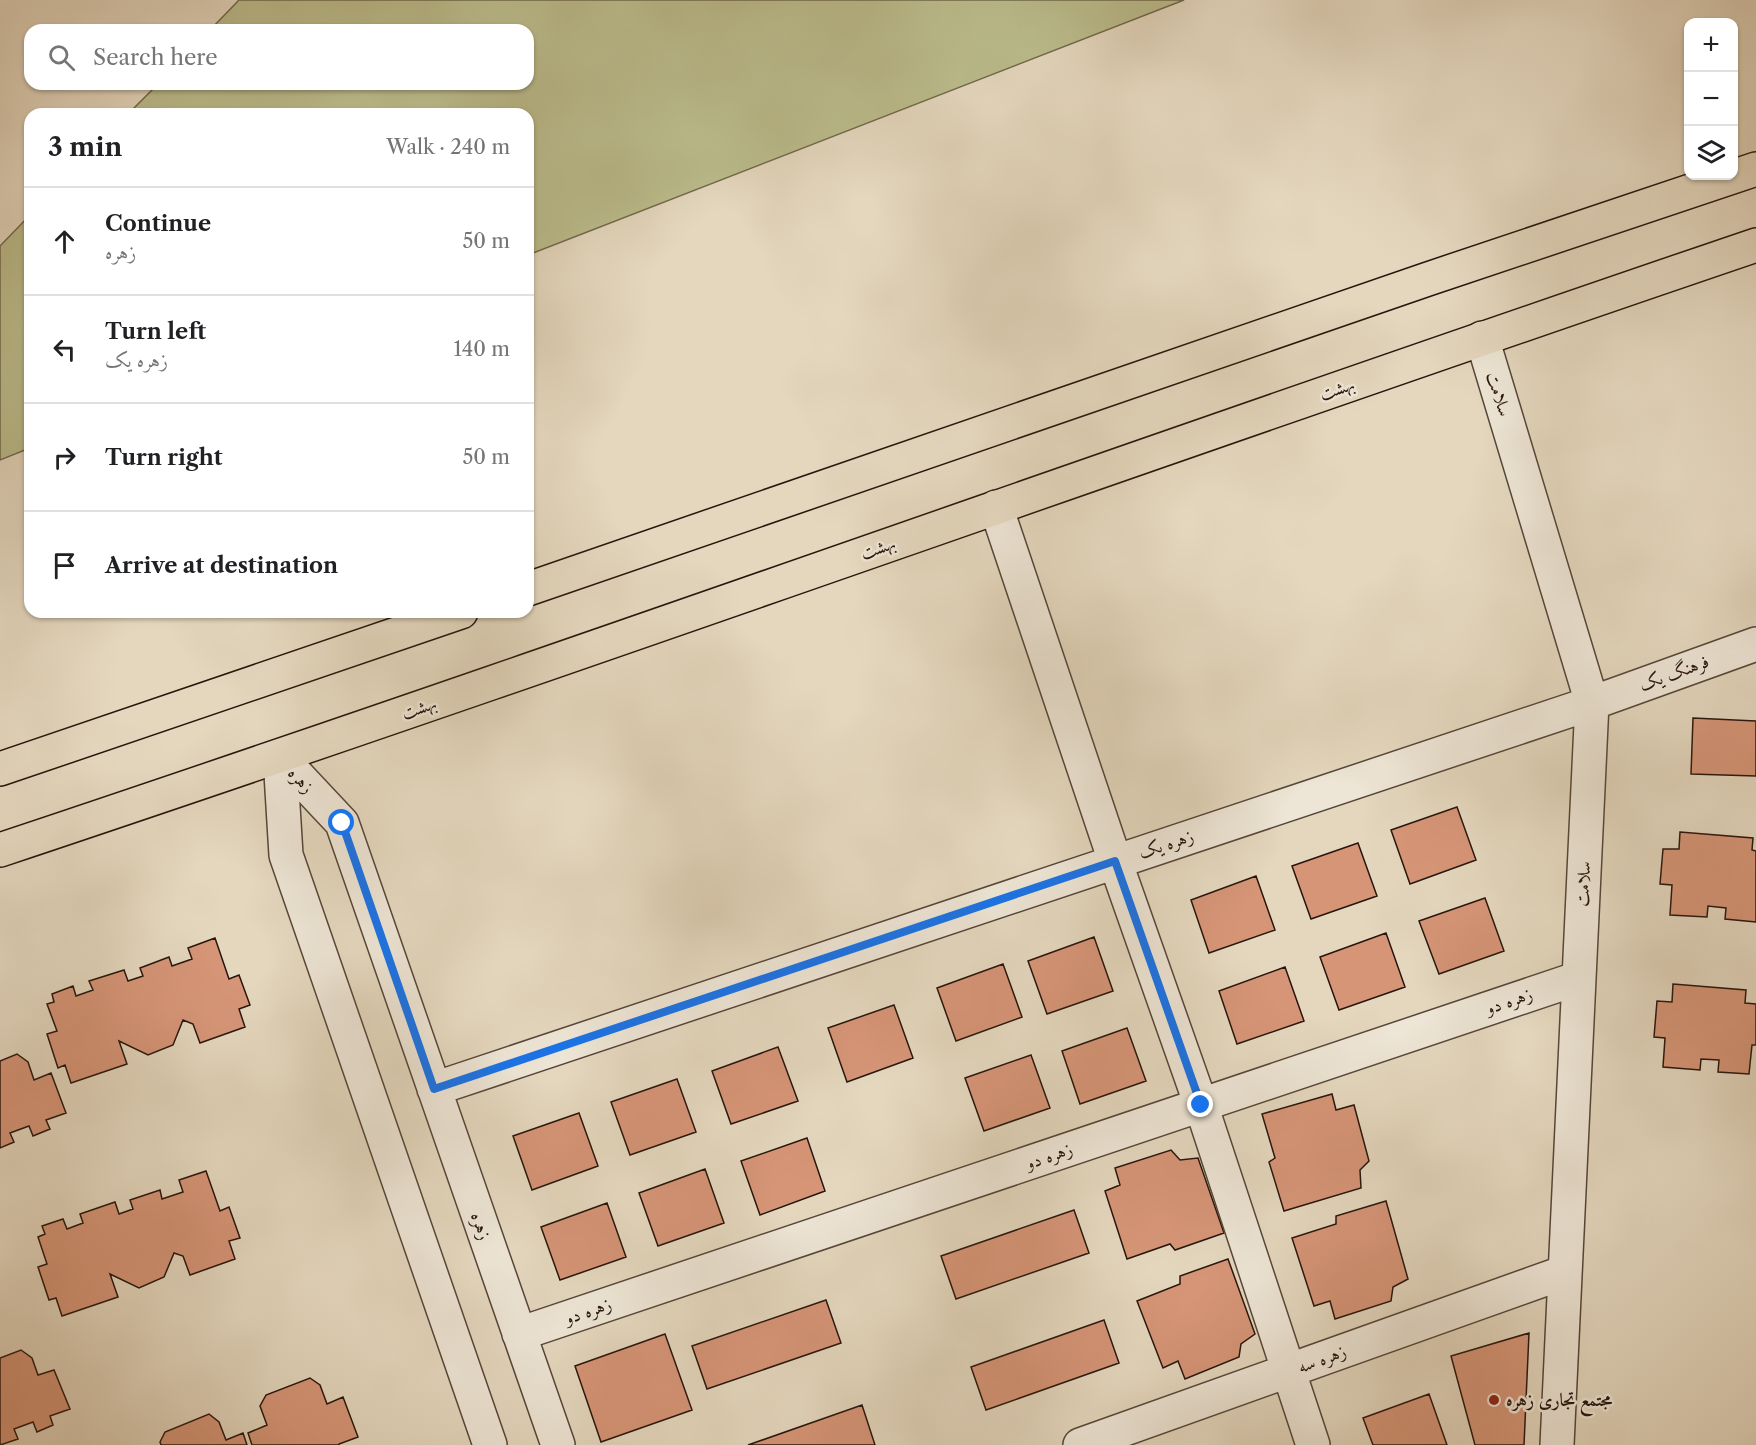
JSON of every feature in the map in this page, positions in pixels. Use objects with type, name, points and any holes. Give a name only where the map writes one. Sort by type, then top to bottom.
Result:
[{"type":"main road","points":[[534,587],[1756,169]]},
{"type":"main road","name":"بهشت","points":[[0,850],[280,757],[1482,338],[1756,245]]},
{"type":"main road","points":[[0,768],[442,618]]},
{"type":"street","name":"سلامت","points":[[1482,338],[1592,703],[1557,1445]]},
{"type":"street","points":[[996,507],[1115,861],[1201,1105],[1313,1445]]},
{"type":"street","name":"فرهنگ یک","points":[[1592,703],[1756,644]]},
{"type":"street","name":"زهره یک","points":[[434,1089],[1592,703]]},
{"type":"street","name":"زهره","points":[[280,757],[342,823],[558,1445]]},
{"type":"street","name":"زهره","points":[[280,757],[286,855],[490,1445]]},
{"type":"street","name":"زهره دو","points":[[519,1334],[1578,978]]},
{"type":"street","name":"زهره سه","points":[[1080,1445],[1565,1272]]},
{"type":"green space","points":[[239,0],[1184,0],[534,253],[534,108],[134,108],[152,90],[534,90],[534,24],[216,24]]},
{"type":"green space","points":[[24,221],[24,450],[0,460],[0,246]]},
{"type":"building","points":[[1693,718],[1756,721],[1756,776],[1691,774]]},
{"type":"building","points":[[1457,807],[1476,860],[1410,884],[1391,830]]},
{"type":"building","points":[[1680,832],[1753,838],[1752,850],[1756,851],[1756,922],[1725,919],[1726,908],[1708,906],[1707,917],[1670,915],[1672,885],[1660,884],[1663,849],[1679,849]]},
{"type":"building","points":[[1358,843],[1377,896],[1311,919],[1292,866]]},
{"type":"building","points":[[1256,876],[1275,930],[1209,953],[1191,900]]},
{"type":"building","points":[[1485,898],[1504,951],[1439,974],[1419,921]]},
{"type":"building","points":[[1386,933],[1405,987],[1339,1010],[1320,957]]},
{"type":"building","points":[[1094,937],[1113,991],[1047,1014],[1028,961]]},
{"type":"building","points":[[215,938],[229,979],[239,975],[250,1005],[239,1009],[245,1027],[200,1043],[193,1024],[183,1020],[173,1045],[148,1055],[119,1041],[127,1064],[71,1083],[65,1065],[58,1068],[47,1034],[57,1031],[47,1004],[54,1002],[52,994],[73,986],[76,996],[93,990],[89,981],[124,970],[128,981],[143,976],[140,968],[169,957],[172,966],[192,959],[188,948]]},
{"type":"building","points":[[1003,964],[1022,1017],[956,1041],[937,988]]},
{"type":"building","points":[[1285,967],[1304,1021],[1237,1044],[1219,991]]},
{"type":"building","points":[[1673,984],[1746,990],[1745,1003],[1756,1004],[1756,1045],[1752,1045],[1749,1074],[1718,1072],[1719,1060],[1701,1059],[1700,1070],[1663,1067],[1665,1038],[1654,1037],[1657,1001],[1672,1002]]},
{"type":"building","points":[[894,1005],[913,1058],[847,1082],[828,1028]]},
{"type":"building","points":[[1127,1028],[1146,1081],[1080,1104],[1062,1051]]},
{"type":"building","points":[[778,1047],[798,1101],[731,1124],[712,1071]]},
{"type":"building","points":[[17,1054],[28,1062],[34,1080],[51,1073],[66,1113],[46,1120],[50,1129],[33,1136],[29,1126],[10,1133],[14,1142],[0,1148],[0,1061]]},
{"type":"building","points":[[1031,1055],[1050,1108],[984,1131],[965,1078]]},
{"type":"building","points":[[677,1079],[696,1132],[630,1155],[611,1102]]},
{"type":"building","points":[[1332,1094],[1336,1110],[1354,1105],[1369,1161],[1360,1170],[1361,1188],[1284,1211],[1269,1162],[1275,1158],[1262,1114]]},
{"type":"building","points":[[579,1113],[598,1166],[532,1190],[513,1136]]},
{"type":"building","points":[[807,1138],[825,1191],[760,1215],[741,1161]]},
{"type":"building","points":[[1171,1150],[1180,1160],[1198,1158],[1224,1233],[1175,1250],[1170,1244],[1127,1259],[1105,1191],[1120,1185],[1115,1168]]},
{"type":"building","points":[[705,1169],[724,1223],[658,1246],[639,1193]]},
{"type":"building","points":[[206,1171],[220,1211],[229,1207],[240,1238],[229,1241],[235,1259],[190,1275],[183,1256],[174,1253],[164,1277],[139,1288],[110,1274],[118,1297],[62,1316],[56,1298],[49,1300],[38,1267],[47,1264],[38,1237],[45,1234],[42,1226],[63,1219],[67,1229],[83,1223],[80,1214],[115,1202],[119,1214],[133,1209],[130,1200],[160,1190],[162,1199],[183,1192],[179,1180]]},
{"type":"building","points":[[1386,1201],[1408,1279],[1393,1287],[1391,1301],[1335,1319],[1330,1301],[1314,1306],[1292,1238],[1336,1224],[1336,1216]]},
{"type":"building","points":[[607,1203],[626,1257],[560,1280],[541,1227]]},
{"type":"building","points":[[1074,1210],[1089,1253],[956,1299],[941,1256]]},
{"type":"building","points":[[1228,1259],[1255,1334],[1241,1344],[1239,1357],[1185,1379],[1178,1361],[1163,1368],[1137,1301],[1180,1284],[1180,1276]]},
{"type":"building","points":[[826,1300],[841,1343],[707,1389],[692,1346]]},
{"type":"building","points":[[1104,1320],[1119,1363],[986,1410],[971,1367]]},
{"type":"building","name":"مجتمع تجاری زهره","points":[[1529,1333],[1524,1445],[1475,1445],[1451,1356]]},
{"type":"building","points":[[665,1334],[692,1410],[601,1442],[575,1366]]},
{"type":"building","points":[[21,1350],[32,1358],[38,1375],[54,1370],[70,1409],[50,1416],[53,1425],[37,1432],[33,1422],[14,1429],[18,1439],[0,1445],[0,1358]]},
{"type":"building","points":[[310,1378],[320,1385],[327,1404],[343,1397],[358,1437],[339,1445],[252,1445],[248,1433],[267,1425],[260,1406],[266,1395]]},
{"type":"building","points":[[1429,1394],[1447,1445],[1373,1445],[1363,1418]]},
{"type":"building","points":[[862,1405],[875,1445],[748,1445]]},
{"type":"building","points":[[209,1414],[219,1422],[226,1440],[243,1433],[247,1445],[161,1445],[160,1442],[165,1432]]},
{"type":"place","name":"مجتمع تجاری زهره","points":[[1494,1400]]},
{"type":"route","points":[[342,823],[434,1089],[1115,861],[1201,1105]]}]
